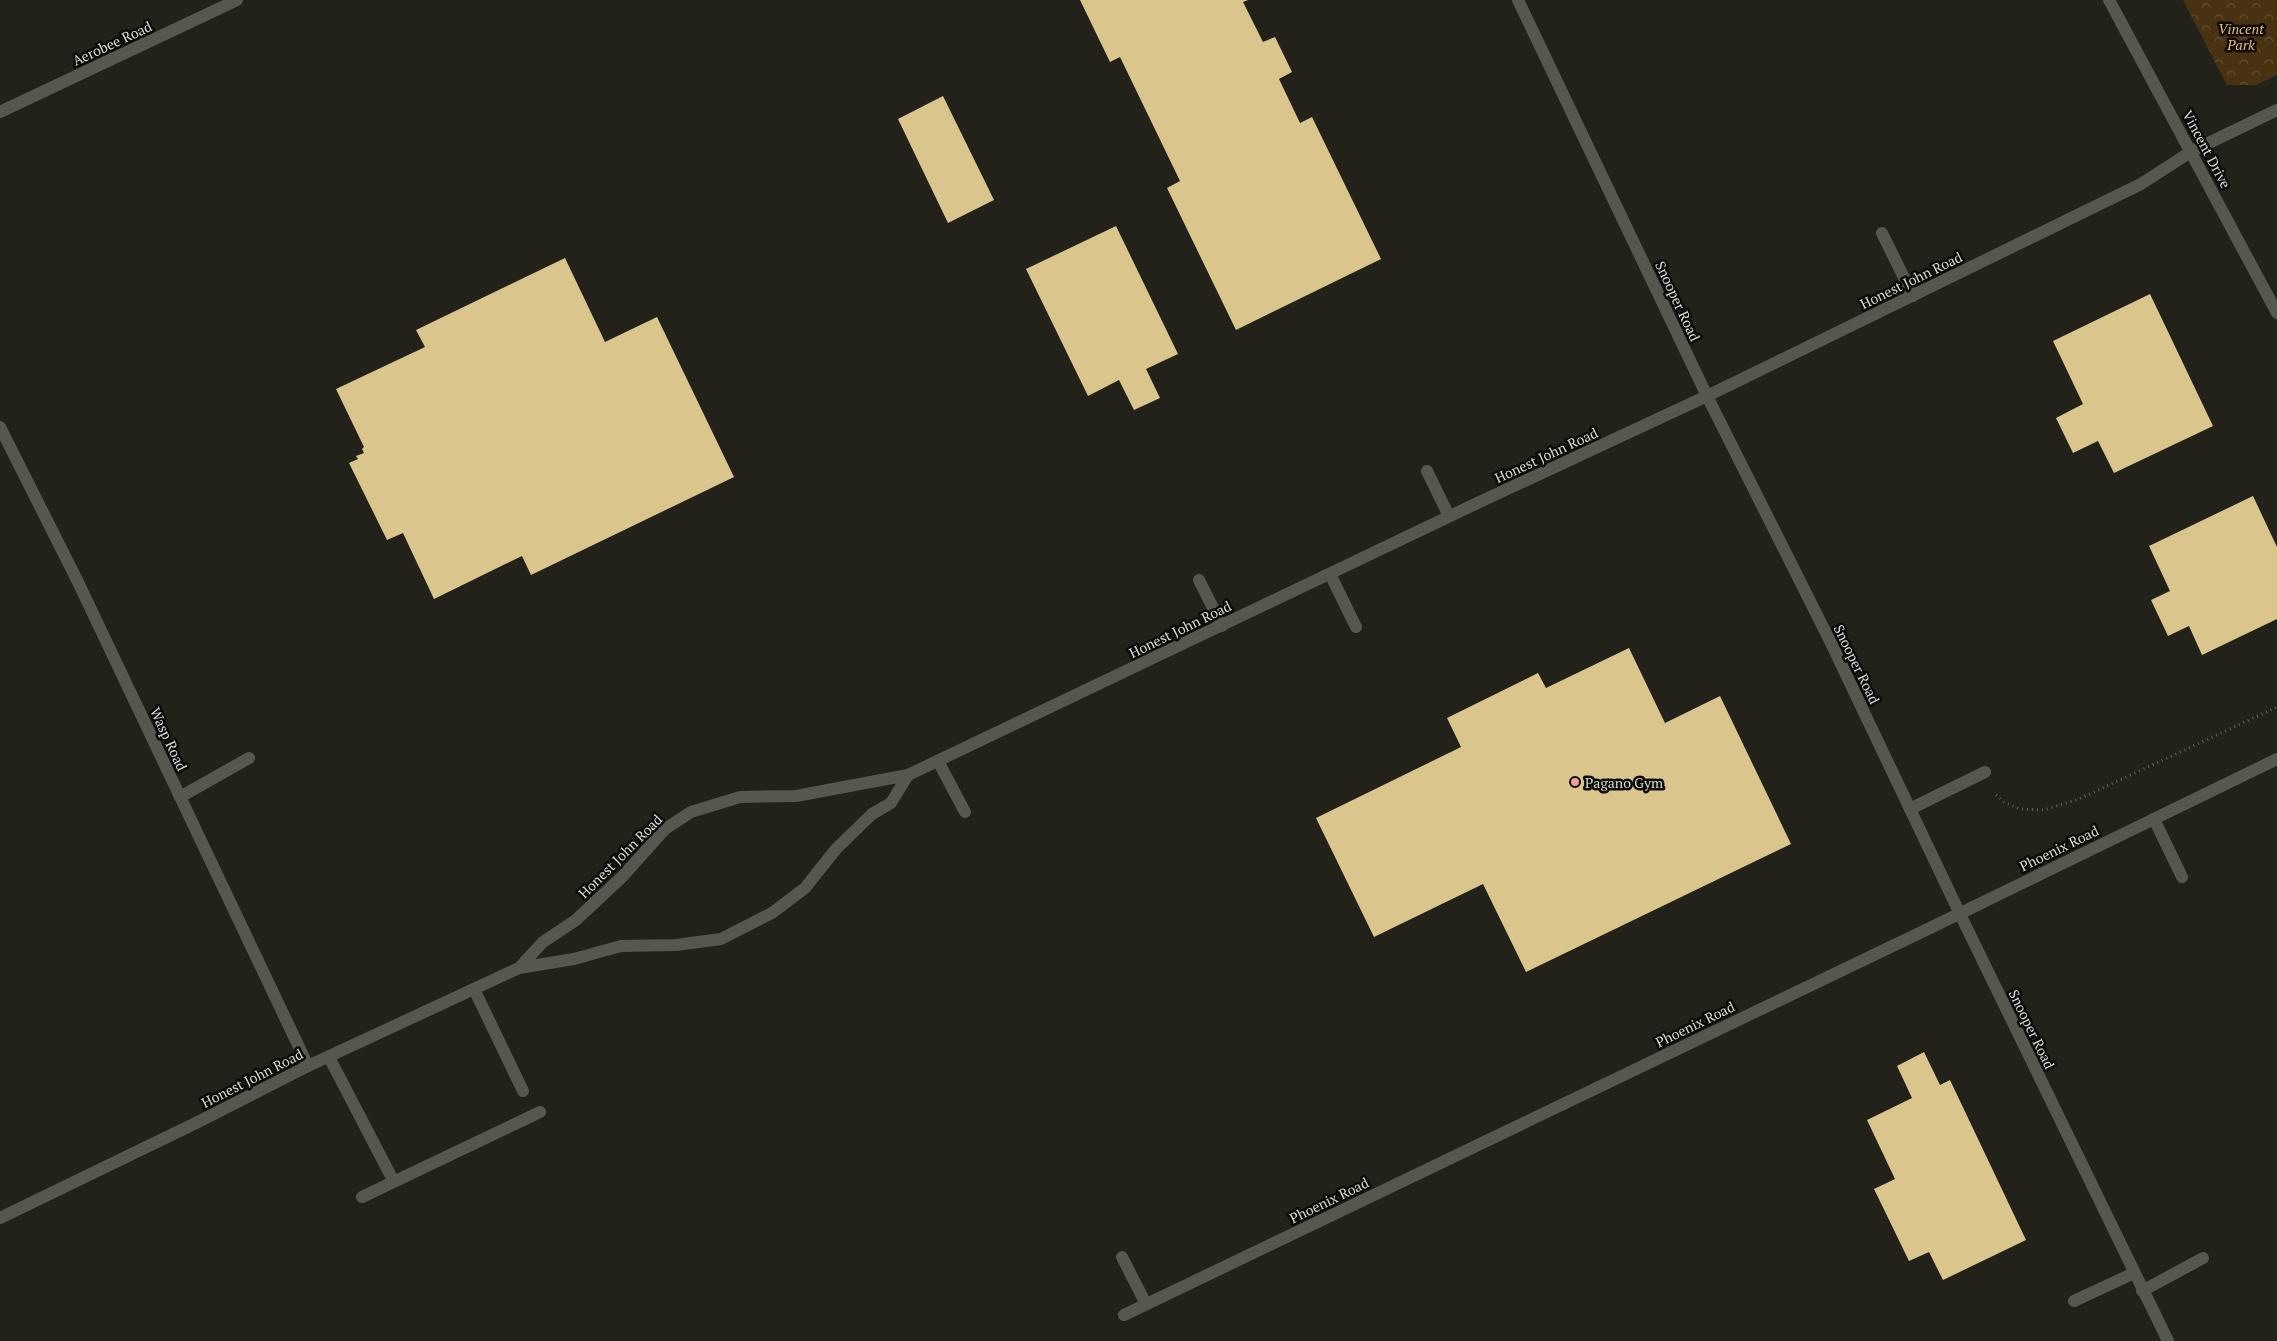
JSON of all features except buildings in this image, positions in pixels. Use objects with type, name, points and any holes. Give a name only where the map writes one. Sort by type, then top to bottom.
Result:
[{"type":"street","name":"Aerobee Road","points":[[0,112],[236,0]]},
{"type":"street","name":"Snooper Road","points":[[1518,0],[1707,396],[1831,643],[2142,1291],[2168,1341]]},
{"type":"street","name":"Vincent Drive","points":[[2109,0],[2192,151],[2277,313]]},
{"type":"street","name":"Honest John Road","points":[[519,968],[543,942],[576,920],[623,876],[665,830],[690,812],[740,797],[796,796],[908,775],[1449,516],[1707,396],[1913,296],[2141,184],[2192,151],[2277,110]]},
{"type":"street","points":[[1882,233],[1913,296]]},
{"type":"street","name":"Wasp Road","points":[[0,426],[78,582],[308,1066]]},
{"type":"street","points":[[1427,471],[1449,516]]},
{"type":"street","points":[[1330,574],[1356,627]]},
{"type":"street","points":[[1199,580],[1222,626]]},
{"type":"street","points":[[180,796],[250,758]]},
{"type":"street","name":"Phoenix Road","points":[[1124,1315],[1960,914],[2277,759]]},
{"type":"street","points":[[938,761],[964,812]]},
{"type":"street","points":[[1910,809],[1984,772]]},
{"type":"street","name":"Honest John Road","points":[[0,1218],[198,1122],[308,1066],[519,968],[574,958],[621,946],[676,945],[721,939],[772,913],[805,888],[836,849],[872,814],[891,803],[908,775]]},
{"type":"street","points":[[2154,819],[2182,877]]},
{"type":"street","points":[[474,989],[523,1091]]},
{"type":"street","points":[[329,1057],[393,1180]]},
{"type":"street","points":[[362,1197],[393,1180],[540,1112]]},
{"type":"street","points":[[1122,1257],[1146,1304]]},
{"type":"street","points":[[2142,1291],[2203,1258]]},
{"type":"street","points":[[2074,1301],[2134,1273]]},
{"type":"path","points":[[1984,772],[1993,793],[2004,802],[2020,808],[2044,810],[2087,796],[2277,707]]},
{"type":"green space","name":"Vincent Park","points":[[2183,0],[2277,0],[2277,75],[2256,85],[2227,85]]},
{"type":"place","name":"Pagano Gym","points":[[1575,782]]}]
